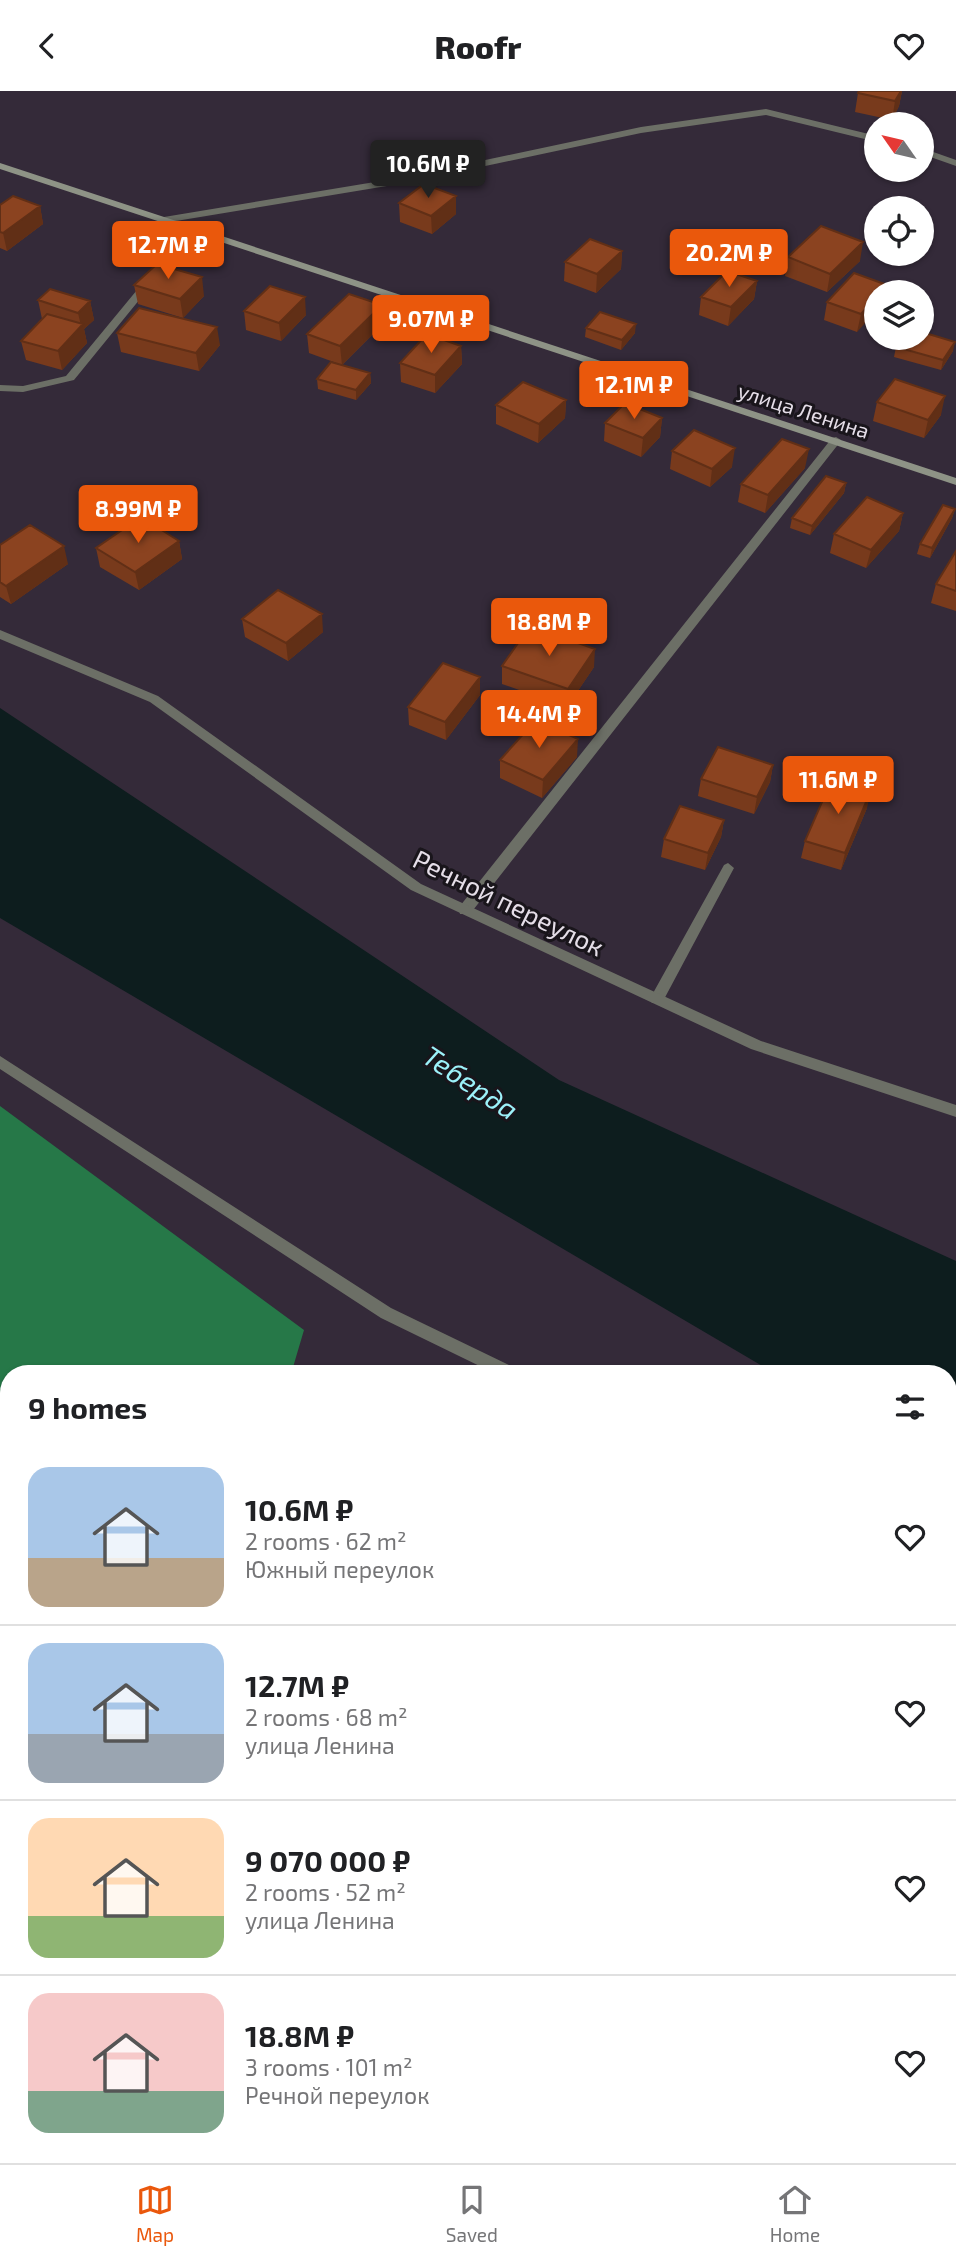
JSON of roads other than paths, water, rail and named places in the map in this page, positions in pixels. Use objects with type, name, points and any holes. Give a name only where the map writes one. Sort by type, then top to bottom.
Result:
[{"type":"main road","name":"улица Ленина","points":[[0,166],[836,440],[956,482]]},
{"type":"street","points":[[164,220],[405,180],[642,130],[766,112],[864,136]]},
{"type":"street","points":[[934,155],[956,163]]},
{"type":"street","points":[[0,388],[23,389],[70,378],[192,229]]},
{"type":"street","points":[[464,910],[836,440]]},
{"type":"street","name":"Речной переулок","points":[[0,634],[154,699],[416,887],[756,1045],[956,1111]]},
{"type":"street","points":[[657,999],[728,868]]},
{"type":"street","points":[[0,1062],[386,1313],[493,1365]]},
{"type":"water","name":"Теберда","points":[[0,708],[559,1080],[956,1261],[956,1365],[761,1365],[0,918]]}]
